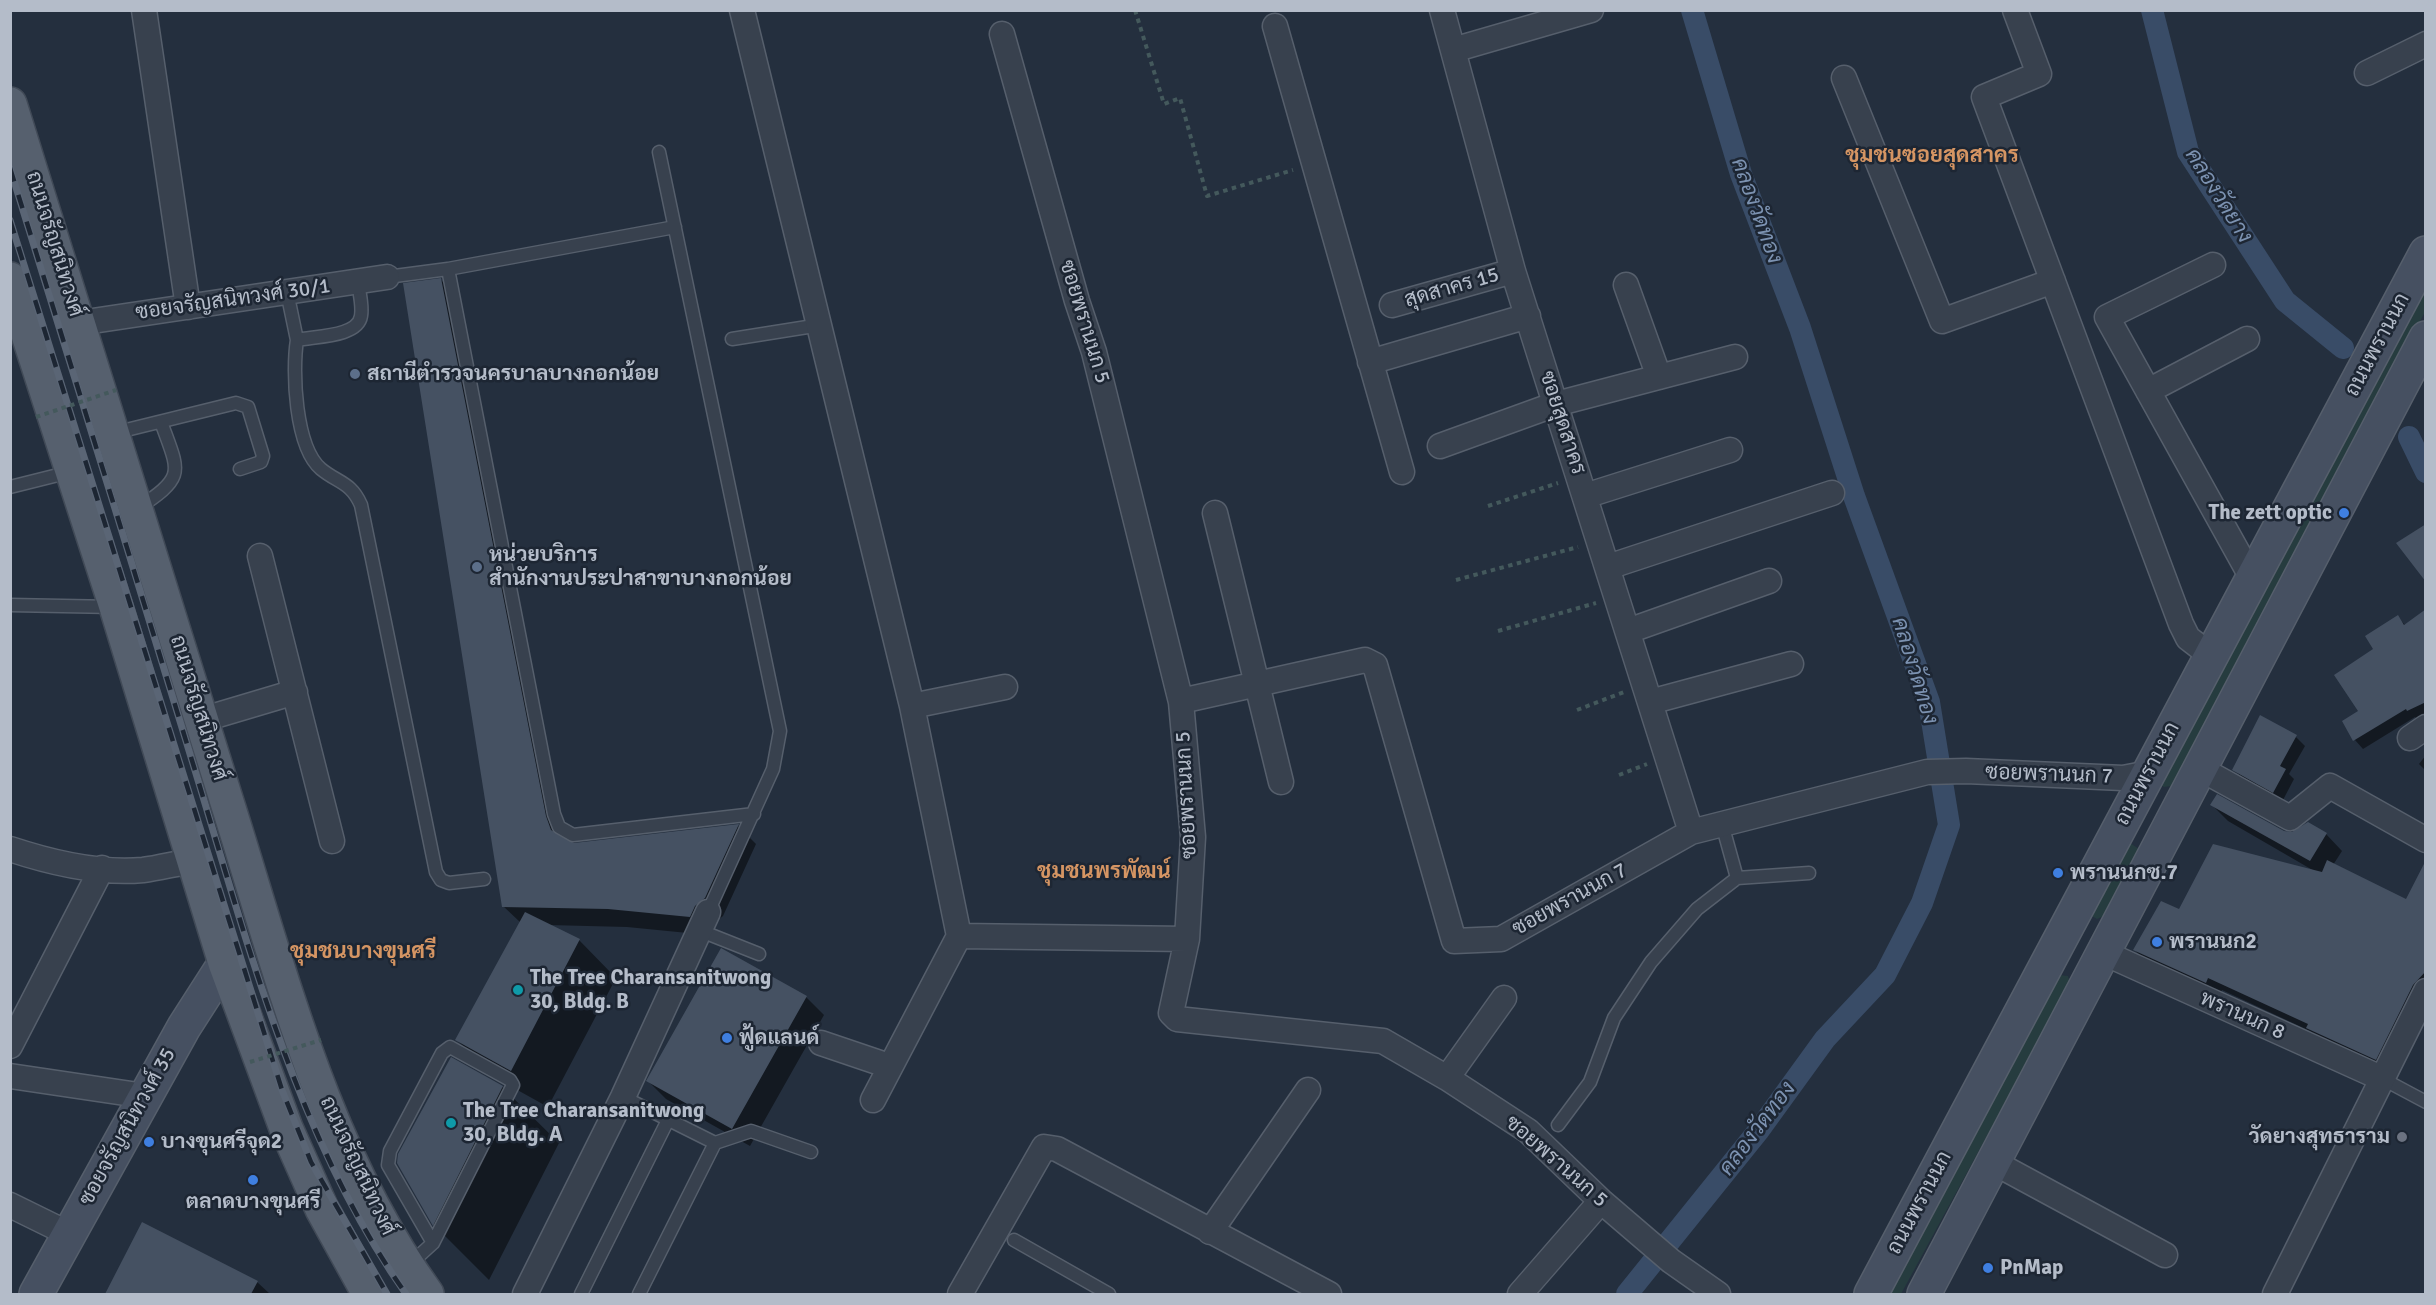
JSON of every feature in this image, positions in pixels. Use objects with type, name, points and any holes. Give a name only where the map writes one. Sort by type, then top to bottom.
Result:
[{"type":"main road","name":"ถนนจรัญสนิทวงศ์","points":[[10,104],[284,983],[331,1114],[381,1222],[407,1267],[427,1294]]},
{"type":"main road","name":"ถนนพรานนก","points":[[1871,1294],[2426,254]]},
{"type":"main road","points":[[59,261],[11,280],[116,607],[225,963],[286,1128],[322,1209],[369,1294]]},
{"type":"main road","name":"ถนนพรานนก","points":[[1924,1294],[2426,338]]},
{"type":"main road","points":[[2150,773],[2150,789],[2154,795],[2166,798],[2179,794],[2197,772]]},
{"type":"main road","points":[[2085,894],[2085,918],[2089,925],[2097,929],[2109,927],[2126,906]]},
{"type":"main road","points":[[2046,967],[2059,961],[2074,961],[2082,966],[2095,966]]},
{"type":"main road","name":"ซอยจรัญสนิทวงศ์ 35","points":[[36,1294],[184,1027],[225,963]]},
{"type":"street","points":[[144,10],[188,307]]},
{"type":"street","points":[[742,10],[912,706],[959,936],[873,1100]]},
{"type":"street","name":"ซอยสุดสาคร","points":[[1442,10],[1513,271],[1628,631],[1648,682],[1667,756],[1691,832]]},
{"type":"street","points":[[1453,50],[1592,10]]},
{"type":"street","points":[[2015,10],[2039,74],[1984,97],[2186,635],[2210,655]]},
{"type":"street","points":[[1275,26],[1402,472]]},
{"type":"street","name":"ซอยพรานนก 5","points":[[1002,34],[1077,301],[1094,352],[1180,702],[1193,837],[1187,939],[1171,1013],[1177,1019],[1383,1041],[1448,1078],[1528,1131],[1643,1238],[1718,1294]]},
{"type":"street","points":[[2367,73],[2426,44]]},
{"type":"street","points":[[1844,78],[1942,321],[2053,281]]},
{"type":"street","points":[[2212,265],[2107,317],[2252,578]]},
{"type":"street","name":"สุดสาคร 15","points":[[1392,305],[1513,271]]},
{"type":"street","name":"ซอยจรัญสนิทวงศ์ 30/1","points":[[79,323],[387,277]]},
{"type":"street","points":[[1626,285],[1659,377]]},
{"type":"street","points":[[1370,362],[1528,316]]},
{"type":"street","points":[[2148,391],[2247,339]]},
{"type":"street","points":[[1440,446],[1556,404],[1735,357]]},
{"type":"street","points":[[1582,486],[1730,450]]},
{"type":"street","points":[[1608,567],[1832,493]]},
{"type":"street","points":[[1215,513],[1259,684],[1281,782]]},
{"type":"street","points":[[260,556],[332,842]]},
{"type":"street","points":[[1628,631],[1768,581]]},
{"type":"street","name":"ซอยพรานนก 7","points":[[1190,699],[1365,660],[1375,665],[1454,941],[1501,939],[1691,832],[1927,772],[1966,771],[2123,778],[2150,773]]},
{"type":"street","points":[[1648,682],[1791,664]]},
{"type":"street","points":[[912,706],[1005,687]]},
{"type":"street","points":[[201,720],[295,692]]},
{"type":"street","points":[[2197,772],[2290,818],[2330,786],[2426,840]]},
{"type":"street","points":[[10,849],[41,859],[102,868],[143,870],[193,861]]},
{"type":"street","points":[[10,1046],[102,868]]},
{"type":"street","points":[[525,1294],[623,1097],[705,922]]},
{"type":"street","points":[[959,936],[1187,939]]},
{"type":"street","name":"พรานนก 8","points":[[2095,966],[2381,1078]]},
{"type":"street","points":[[2275,1294],[2426,991]]},
{"type":"street","points":[[1448,1078],[1504,998]]},
{"type":"street","points":[[821,1043],[889,1066]]},
{"type":"street","points":[[10,1076],[145,1096]]},
{"type":"street","points":[[1210,1232],[1308,1090]]},
{"type":"street","points":[[960,1294],[1044,1147],[1057,1149],[1329,1294]]},
{"type":"street","points":[[1993,1162],[2165,1255]]},
{"type":"street","points":[[1520,1294],[1601,1201]]},
{"type":"street","points":[[10,1205],[69,1234]]},
{"type":"lane","points":[[659,152],[780,731],[773,769],[705,922],[759,954]]},
{"type":"lane","points":[[387,277],[448,269],[675,227]]},
{"type":"lane","points":[[448,269],[556,822],[562,831],[573,835],[754,814]]},
{"type":"lane","points":[[297,340],[350,330],[358,325],[362,315],[358,282]]},
{"type":"lane","points":[[287,292],[297,340],[294,364],[297,404],[309,454],[321,468],[355,491],[361,505],[436,872],[441,880],[449,882],[484,879]]},
{"type":"lane","points":[[732,339],[820,325]]},
{"type":"lane","points":[[113,433],[236,402],[248,407],[264,456],[261,462],[240,469]]},
{"type":"lane","points":[[136,510],[165,490],[174,480],[177,465],[161,422]]},
{"type":"lane","points":[[10,487],[71,472]]},
{"type":"lane","points":[[10,605],[116,607]]},
{"type":"lane","points":[[1722,824],[1737,878]]},
{"type":"lane","points":[[1558,1125],[1583,1094],[1614,1018],[1651,962],[1697,909],[1737,878],[1809,873]]},
{"type":"lane","points":[[407,1267],[433,1242],[513,1085],[510,1080],[450,1047],[442,1053],[388,1158],[394,1177],[433,1242]]},
{"type":"lane","points":[[2381,1078],[2426,1102]]},
{"type":"lane","points":[[623,1097],[715,1143],[751,1131],[811,1152]]},
{"type":"lane","points":[[581,1294],[668,1120]]},
{"type":"lane","points":[[639,1294],[715,1143]]},
{"type":"lane","points":[[1014,1240],[1109,1294]]},
{"type":"path","points":[[1135,10],[1164,104],[1180,98],[1207,196],[1314,164]]},
{"type":"path","points":[[36,417],[116,390]]},
{"type":"path","points":[[1488,506],[1582,486]]},
{"type":"path","points":[[1456,580],[1599,542]]},
{"type":"path","points":[[1498,631],[1617,597]]},
{"type":"path","points":[[1577,710],[1648,682]]},
{"type":"path","points":[[1619,775],[1667,756]]},
{"type":"path","points":[[250,1062],[321,1040]]},
{"type":"green space","points":[[2425,286],[2425,312],[2172,786],[2164,787],[2158,783]]},
{"type":"green space","points":[[2130,843],[2139,849],[2106,915],[2097,919],[2090,915],[2121,847]]},
{"type":"green space","points":[[2059,975],[2068,976],[2070,983],[1901,1294],[1885,1294]]},
{"type":"building","name":"หน่วยบริการ สำนักงานประปาสาขาบางกอกน้อย","points":[[441,278],[546,816],[551,830],[574,843],[739,824],[705,898],[695,906],[690,917],[608,909],[502,907],[403,283]]},
{"type":"building","points":[[2426,524],[2426,582],[2396,543]]},
{"type":"building","points":[[2426,609],[2426,702],[2407,711],[2406,709],[2353,741],[2342,721],[2358,711],[2334,675],[2373,649],[2365,636],[2398,615],[2404,625]]},
{"type":"building","points":[[2260,715],[2297,735],[2280,766],[2286,769],[2273,793],[2232,770]]},
{"type":"building","points":[[2217,794],[2284,831],[2292,832],[2308,822],[2327,833],[2310,861],[2210,805]]},
{"type":"building","points":[[2213,844],[2322,872],[2327,860],[2406,899],[2426,860],[2426,971],[2413,985],[2376,1060],[2306,1028],[2308,1024],[2208,978],[2206,983],[2133,950],[2161,901],[2179,909]]},
{"type":"building","name":"The Tree Charansanitwong 30, Bldg. B","points":[[525,912],[580,939],[511,1071],[455,1040]]},
{"type":"building","name":"ฟู้ดแลนด์","points":[[721,948],[807,996],[732,1129],[646,1081]]},
{"type":"building","name":"The Tree Charansanitwong 30, Bldg. A","points":[[451,1057],[503,1086],[433,1226],[397,1163],[398,1154]]},
{"type":"building","points":[[142,1222],[258,1281],[251,1294],[105,1294]]},
{"type":"waterway","name":"คลองวัดทอง","points":[[1627,1294],[1759,1130],[1825,1039],[1885,975],[1922,903],[1949,825],[1929,702],[1854,496],[1800,328],[1741,174],[1692,10]]},
{"type":"waterway","name":"คลองวัดยาง","points":[[2152,10],[2188,152],[2285,301],[2343,348]]},
{"type":"waterway","name":"คลองวัดยาง","points":[[2409,437],[2426,472]]},
{"type":"railway","points":[[10,168],[235,903],[280,1040],[335,1172],[368,1234],[406,1294]]},
{"type":"railway","points":[[10,220],[282,1090],[311,1162],[387,1294]]},
{"type":"place","name":"สถานีตำรวจนครบาลบางกอกน้อย","points":[[355,374]]},
{"type":"place","name":"The zett optic","points":[[2344,513]]},
{"type":"place","name":"หน่วยบริการ สำนักงานประปาสาขาบางกอกน้อย","points":[[477,567]]},
{"type":"place","name":"พรานนกซ.7","points":[[2058,873]]},
{"type":"place","name":"พรานนก2","points":[[2157,942]]},
{"type":"place","name":"The Tree Charansanitwong 30, Bldg. B","points":[[518,990]]},
{"type":"place","name":"ฟู้ดแลนด์","points":[[727,1038]]},
{"type":"place","name":"The Tree Charansanitwong 30, Bldg. A","points":[[451,1123]]},
{"type":"place","name":"วัดยางสุทธาราม","points":[[2402,1137]]},
{"type":"place","name":"บางขุนศรีจุด2","points":[[149,1142]]},
{"type":"place","name":"ตลาดบางขุนศรี","points":[[253,1180]]},
{"type":"place","name":"PnMap","points":[[1988,1268]]},
{"type":"district","name":"ชุมชนซอยสุดสาคร","points":[[1932,156]]},
{"type":"district","name":"ชุมชนพรพัฒน์","points":[[1104,872]]},
{"type":"district","name":"ชุมชนบางขุนศรี","points":[[363,952]]}]
